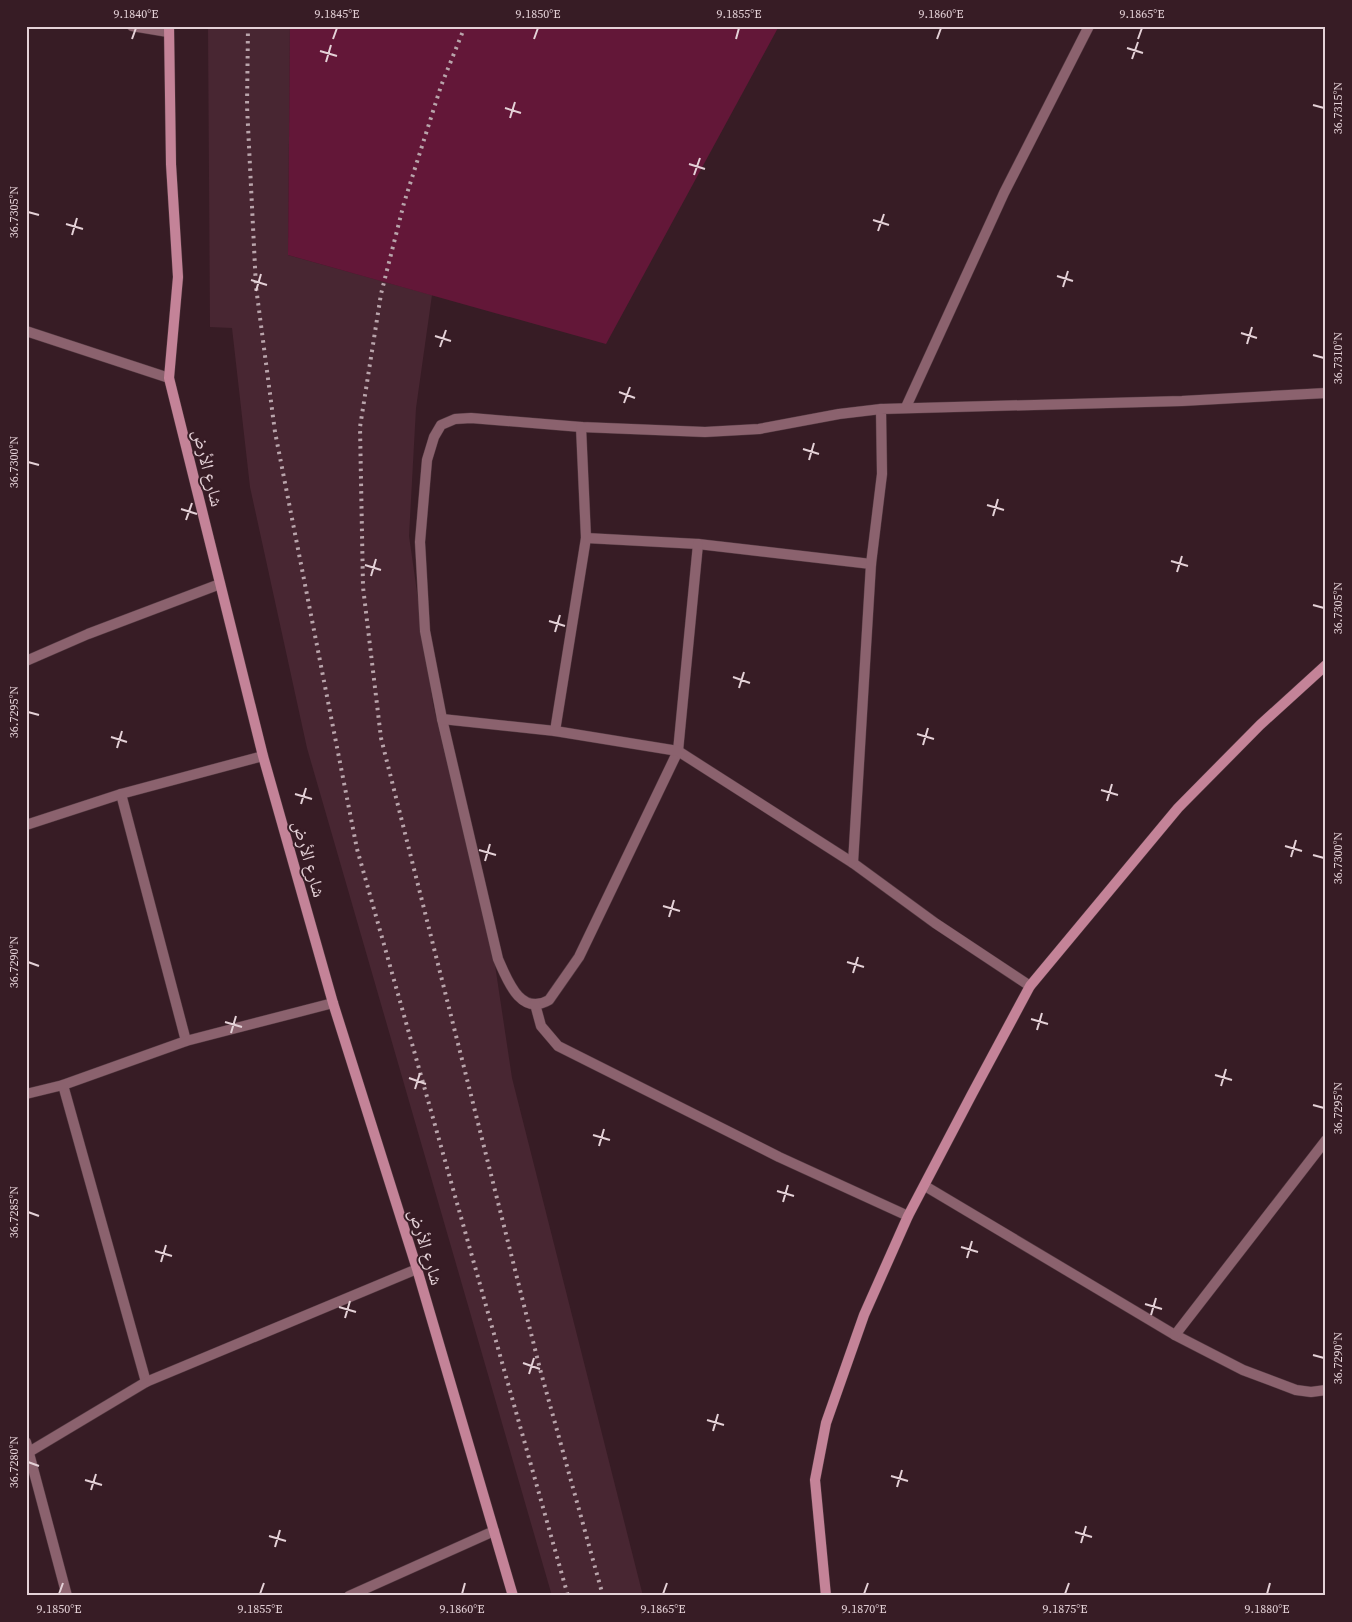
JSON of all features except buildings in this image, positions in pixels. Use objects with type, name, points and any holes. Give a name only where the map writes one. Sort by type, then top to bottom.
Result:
[{"type":"main road","name":"شارع الأرض","points":[[168,29],[171,164],[178,277],[169,378],[263,756],[333,1003],[416,1269],[513,1596]]},
{"type":"main road","points":[[826,1596],[815,1480],[826,1424],[864,1315],[908,1216],[1030,986],[1178,808],[1260,725],[1326,665]]},
{"type":"street","points":[[132,26],[168,29]]},
{"type":"street","points":[[906,407],[1004,193],[1089,26]]},
{"type":"street","points":[[26,331],[169,378]]},
{"type":"street","points":[[698,544],[678,751],[579,957],[549,1000],[535,1004],[521,998],[511,989],[498,959],[442,719],[425,631],[420,542],[427,460],[434,436],[441,425],[455,420],[471,418],[581,427],[705,432],[759,429],[839,414],[906,407],[1182,401],[1326,393]]},
{"type":"street","points":[[853,863],[871,564],[882,474],[881,409]]},
{"type":"street","points":[[554,731],[586,538],[581,427]]},
{"type":"street","points":[[586,538],[698,544],[871,564]]},
{"type":"street","points":[[26,661],[88,634],[220,584]]},
{"type":"street","points":[[442,719],[554,731],[678,751],[853,863],[935,923],[1030,986]]},
{"type":"street","points":[[26,825],[121,794],[263,756]]},
{"type":"street","points":[[121,794],[186,1041]]},
{"type":"street","points":[[26,1094],[63,1085],[186,1041],[333,1003]]},
{"type":"street","points":[[535,1004],[540,1026],[558,1046],[778,1157],[908,1216]]},
{"type":"street","points":[[63,1085],[146,1382]]},
{"type":"street","points":[[1175,1335],[1326,1140]]},
{"type":"street","points":[[925,1186],[1175,1335],[1243,1370],[1276,1385],[1311,1392],[1326,1390]]},
{"type":"street","points":[[66,1596],[28,1447],[146,1382],[416,1269]]},
{"type":"street","points":[[349,1596],[494,1531]]},
{"type":"shaded area","points":[[208,26],[290,26],[288,255],[432,295],[416,408],[409,536],[433,704],[495,965],[512,1078],[643,1596],[552,1596],[307,748],[250,487],[232,328],[210,327]]},
{"type":"shaded area","points":[[290,26],[779,26],[606,344],[288,255]]},
{"type":"railway","points":[[248,26],[247,106],[256,287],[275,432],[357,849],[568,1596]]},
{"type":"railway","points":[[465,26],[441,86],[404,203],[381,294],[360,427],[363,587],[381,738],[540,1369],[603,1596]]}]
